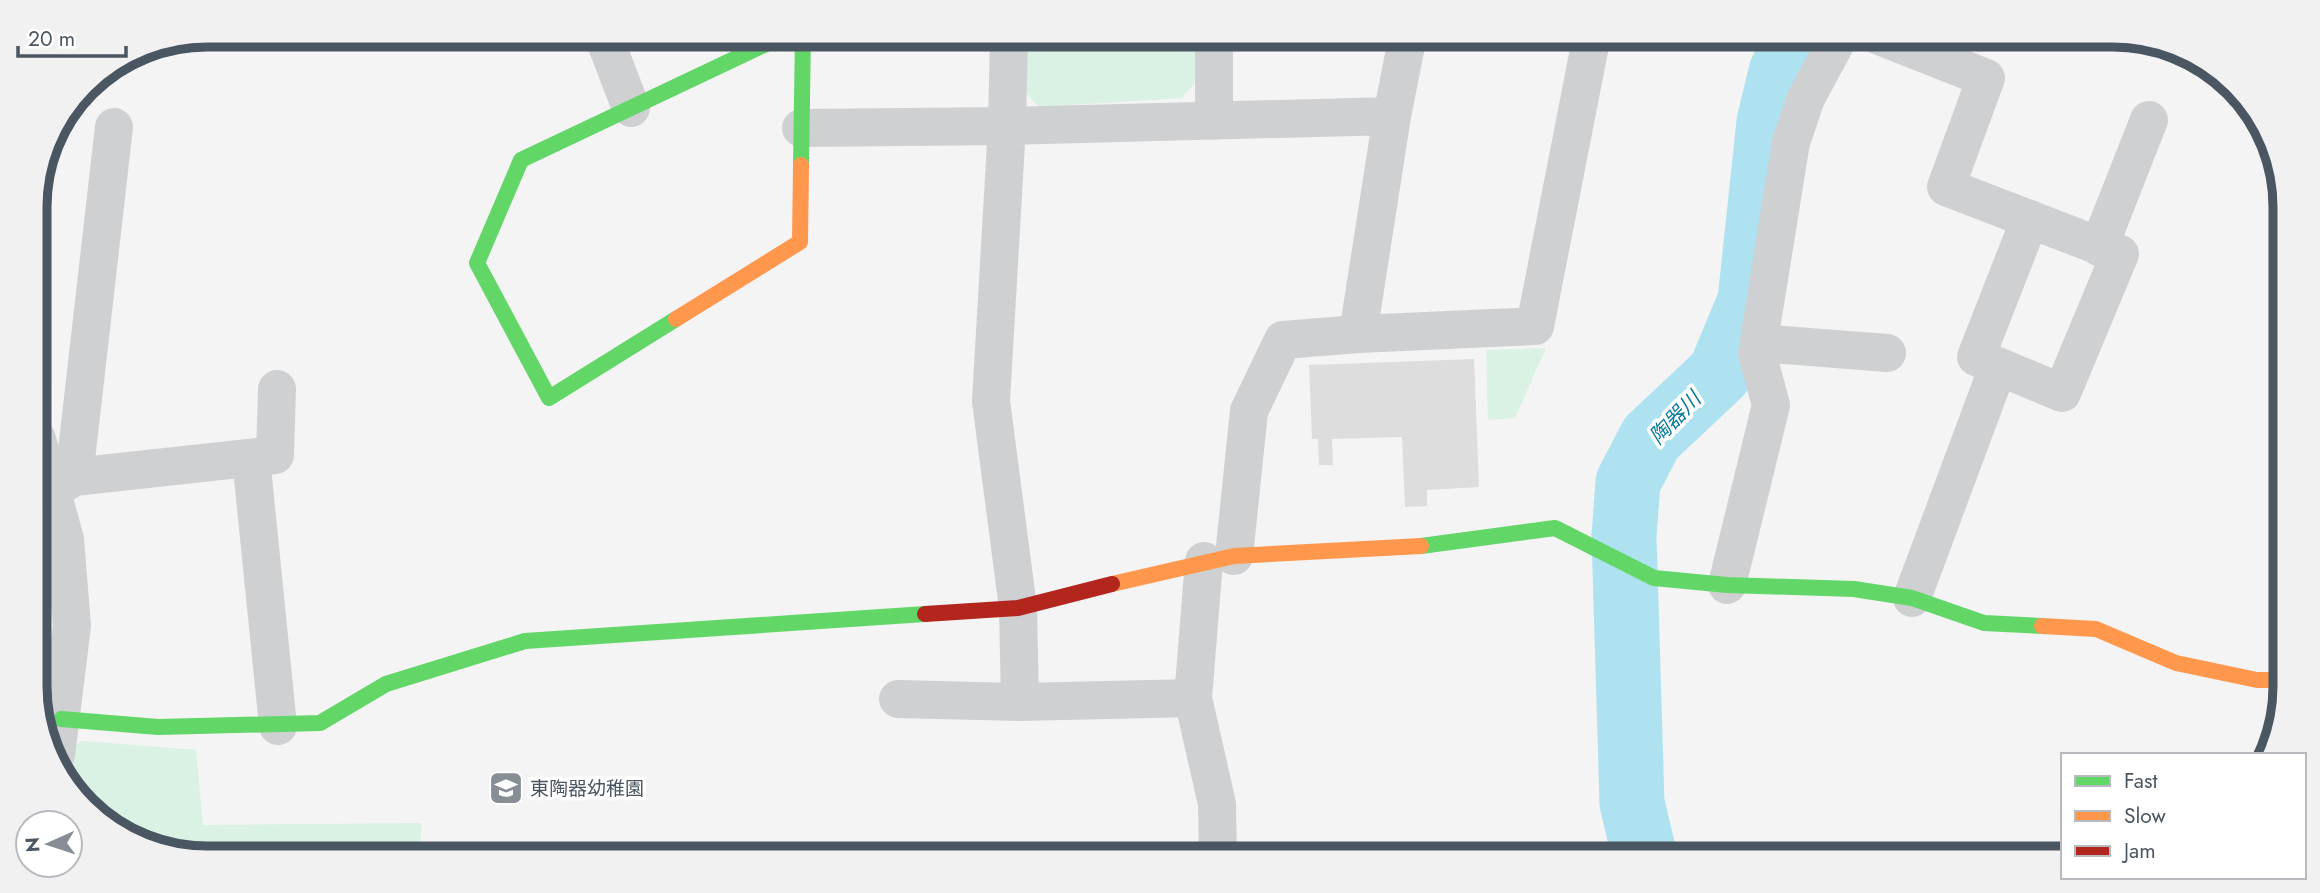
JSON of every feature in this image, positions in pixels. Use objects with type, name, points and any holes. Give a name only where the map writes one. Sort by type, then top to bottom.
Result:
[{"type":"street","points":[[1214,47],[1214,121]]},
{"type":"street","points":[[1358,334],[1392,116],[1406,47]]},
{"type":"street","points":[[1217,845],[1217,804],[1193,698],[1249,411],[1283,340],[1535,326],[1590,47]]},
{"type":"street","points":[[1727,585],[1771,405],[1757,353],[1791,142],[1805,99],[1833,47]]},
{"type":"street","points":[[1908,47],[1986,78],[1946,187],[2030,219],[2099,247],[2120,254],[2062,393],[1976,357],[2030,219]]},
{"type":"street","points":[[608,48],[631,108]]},
{"type":"street","points":[[758,48],[521,160],[477,263],[550,398],[800,242],[803,48]]},
{"type":"street","points":[[1009,48],[1007,126],[991,401],[1017,608],[1020,702]]},
{"type":"street","points":[[802,128],[1007,126],[1392,116]]},
{"type":"street","points":[[2099,247],[2149,120]]},
{"type":"street","points":[[114,127],[63,484],[72,626],[58,737],[159,727],[320,723],[386,684],[525,641],[1017,608],[1219,558],[1443,545],[1555,528],[1607,557],[1654,578],[1727,585],[1853,589],[1912,598],[1983,623],[2096,629],[2176,663],[2257,680],[2273,680]]},
{"type":"street","points":[[1759,343],[1888,353]]},
{"type":"street","points":[[1912,598],[1998,367]]},
{"type":"street","points":[[63,484],[275,455],[278,389]]},
{"type":"street","points":[[47,457],[63,484]]},
{"type":"street","points":[[251,457],[278,726]]},
{"type":"street","points":[[898,699],[1020,702],[1193,698]]},
{"type":"green space","points":[[1196,47],[1196,82],[1182,98],[1039,107],[1025,92],[1026,48]]},
{"type":"green space","points":[[1546,348],[1515,418],[1488,420],[1486,350]]},
{"type":"green space","points":[[83,741],[196,750],[203,825],[422,823],[420,846],[207,846],[176,843],[136,829],[102,806],[74,775],[68,764],[70,747]]},
{"type":"building","points":[[1474,359],[1479,487],[1427,490],[1427,506],[1405,507],[1402,437],[1332,439],[1333,465],[1319,465],[1318,439],[1312,439],[1309,365]]},
{"type":"waterway","name":"陶器川","points":[[1642,845],[1632,803],[1624,536],[1628,482],[1651,438],[1720,373],[1750,301],[1769,122],[1781,72],[1794,47]]},
{"type":"traffic: fast","points":[[676,319],[549,398],[477,263],[521,160],[758,48]]},
{"type":"traffic: fast","points":[[801,165],[803,48]]},
{"type":"traffic: fast","points":[[1421,546],[1555,528],[1654,578],[1727,585],[1854,589],[1912,598],[1984,623],[2042,626]]},
{"type":"traffic: fast","points":[[61,719],[158,727],[320,723],[386,684],[525,641],[925,614]]},
{"type":"traffic: slow","points":[[676,319],[800,242],[801,165]]},
{"type":"traffic: slow","points":[[1112,584],[1234,556],[1421,546]]},
{"type":"traffic: slow","points":[[2042,626],[2096,629],[2176,663],[2257,680],[2273,680]]},
{"type":"traffic: jam","points":[[925,614],[1018,608],[1112,584]]},
{"type":"place","name":"東陶器幼稚園","points":[[506,788]]}]
